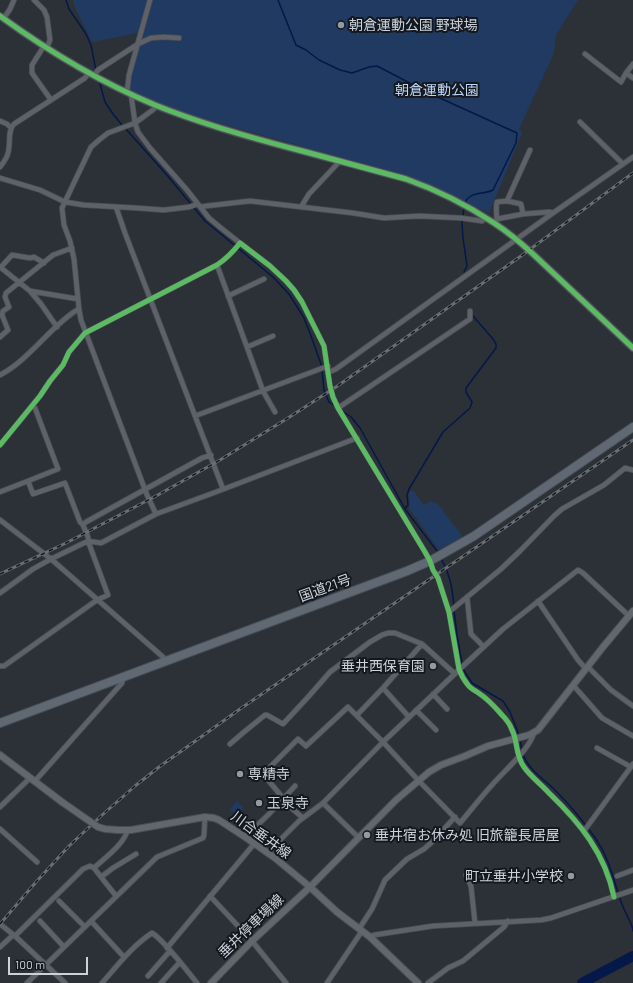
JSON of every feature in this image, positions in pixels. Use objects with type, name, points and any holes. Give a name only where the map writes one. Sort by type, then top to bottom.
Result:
[{"type":"highway","name":"国道21号","points":[[0,723],[407,571],[430,561],[474,536],[633,427]]},
{"type":"street","points":[[14,0],[10,9],[2,17],[45,47],[91,74],[129,93],[184,116],[239,134],[418,183],[448,197],[486,218],[496,221],[534,254],[633,348]]},
{"type":"street","points":[[34,0],[44,10],[47,17],[50,40],[32,65],[32,73],[51,100]]},
{"type":"street","points":[[150,0],[129,75],[129,93],[138,132],[209,218],[239,244],[270,266],[286,281],[302,302],[324,346],[330,386],[338,408],[430,561],[438,578],[449,612],[462,666],[463,678],[469,686],[494,705],[513,730],[517,752],[523,766],[572,816],[584,831],[603,862],[614,897]]},
{"type":"street","points":[[0,167],[5,161],[9,151],[11,128],[14,124],[138,44],[151,38],[179,38]]},
{"type":"street","points":[[585,54],[621,82],[633,64]]},
{"type":"street","points":[[626,73],[633,78]]},
{"type":"street","points":[[156,105],[154,109],[135,123],[108,133],[92,146],[62,208],[64,225],[74,259],[81,320],[145,489],[156,514]]},
{"type":"street","points":[[0,121],[7,124],[11,128]]},
{"type":"street","points":[[580,122],[624,164]]},
{"type":"street","points":[[507,201],[530,150]]},
{"type":"street","points":[[195,416],[263,390],[328,369],[336,369],[516,239],[633,157]]},
{"type":"street","points":[[301,207],[309,194],[340,161]]},
{"type":"street","points":[[0,178],[40,190],[65,202],[84,205],[164,210],[189,207],[196,204]]},
{"type":"street","points":[[201,208],[206,206],[250,201],[384,218],[419,216],[461,218],[482,221],[486,218]]},
{"type":"street","points":[[496,221],[497,202],[507,201],[521,204],[523,214]]},
{"type":"street","points":[[116,207],[223,489]]},
{"type":"street","points":[[496,221],[523,214],[553,213]]},
{"type":"street","points":[[0,445],[40,396],[63,365],[69,352],[85,333],[217,265],[225,260],[239,244]]},
{"type":"street","points":[[0,337],[8,330],[2,315],[3,311],[9,307],[5,297],[6,293],[53,255],[72,248]]},
{"type":"street","points":[[44,263],[34,257],[30,258],[12,255],[0,267],[30,291],[57,327]]},
{"type":"street","points":[[217,265],[263,390],[275,412]]},
{"type":"street","points":[[228,296],[264,280]]},
{"type":"street","points":[[30,291],[78,299]]},
{"type":"street","points":[[0,375],[22,360],[57,327],[79,309]]},
{"type":"street","points":[[338,408],[470,319],[470,311]]},
{"type":"street","points":[[247,347],[273,336]]},
{"type":"street","points":[[0,492],[58,469],[35,408],[32,406]]},
{"type":"street","points":[[0,593],[51,559],[88,541],[101,543],[156,514],[357,438]]},
{"type":"street","points":[[83,525],[145,489],[202,458],[211,455]]},
{"type":"street","points":[[449,612],[501,569],[562,509],[604,485],[625,468],[633,470]]},
{"type":"street","points":[[0,666],[4,666],[97,600],[108,595],[88,541],[88,537],[83,525],[80,522],[65,484],[33,494],[28,481]]},
{"type":"street","points":[[0,520],[51,559],[166,661]]},
{"type":"street","points":[[268,854],[281,839],[303,818],[323,803],[383,742],[462,666],[503,629],[578,570],[631,614],[534,733],[532,740],[519,756],[460,823],[418,780],[383,742],[348,706],[306,746],[298,739],[263,774],[283,798],[282,800],[303,818]]},
{"type":"street","points":[[467,597],[471,634],[484,647]]},
{"type":"street","points":[[538,601],[578,660],[611,690],[633,706]]},
{"type":"street","points":[[230,744],[265,715],[283,724],[330,672],[370,642],[388,633],[395,633],[422,644],[454,674]]},
{"type":"street","points":[[357,715],[422,644]]},
{"type":"street","points":[[0,807],[32,779],[122,683],[123,676]]},
{"type":"street","points":[[573,685],[602,718],[633,736]]},
{"type":"street","points":[[383,688],[409,717]]},
{"type":"street","points":[[433,694],[447,709]]},
{"type":"street","points":[[416,710],[436,730]]},
{"type":"street","name":"垂井停車場線","points":[[211,983],[252,941],[310,887],[396,800],[418,780],[441,765],[488,746],[534,733]]},
{"type":"street","points":[[584,831],[632,765],[597,748]]},
{"type":"street","name":"川合垂井線","points":[[0,755],[98,828],[105,830],[128,830],[205,817],[220,820],[268,854],[310,887],[337,912],[370,937],[418,983]]},
{"type":"street","points":[[245,837],[295,786]]},
{"type":"street","points":[[323,803],[359,838]]},
{"type":"street","points":[[27,983],[157,857],[203,838],[205,817]]},
{"type":"street","points":[[327,983],[372,909],[385,880],[407,859],[424,849],[432,842],[455,817]]},
{"type":"street","points":[[0,829],[37,862]]},
{"type":"street","points":[[94,868],[116,848],[125,837],[128,830]]},
{"type":"street","points":[[148,976],[210,896],[254,844]]},
{"type":"street","points":[[101,877],[136,854]]},
{"type":"street","points":[[0,947],[14,936],[83,869],[90,866],[94,868],[116,896]]},
{"type":"street","points":[[617,876],[633,870]]},
{"type":"street","points":[[466,875],[471,886],[475,923]]},
{"type":"street","points":[[370,937],[374,935],[433,926],[551,918],[633,890]]},
{"type":"street","points":[[210,896],[252,941],[286,983]]},
{"type":"street","points":[[59,901],[85,927]]},
{"type":"street","points":[[40,921],[64,947]]},
{"type":"street","points":[[91,921],[124,957]]},
{"type":"street","points":[[428,983],[448,968],[463,961],[504,927],[508,921]]},
{"type":"street","points":[[0,924],[65,983]]},
{"type":"street","points":[[102,983],[124,957],[143,938],[152,933],[156,935],[169,949],[197,983]]},
{"type":"street","points":[[161,983],[180,962]]},
{"type":"green space","name":"朝倉運動公園","points":[[73,0],[578,0],[556,35],[554,53],[519,129],[522,133],[489,213],[411,177],[187,114],[131,93],[128,83],[143,32],[92,42]]},
{"type":"green space","points":[[414,491],[423,505],[431,501],[439,505],[461,534],[462,538],[439,550],[409,508],[409,492]]},
{"type":"green space","points":[[237,801],[244,808],[240,812],[242,814],[234,823],[232,821],[237,816],[230,809]]},
{"type":"waterway","points":[[66,0],[69,9],[86,34],[91,45],[96,71]]},
{"type":"waterway","points":[[278,0],[296,45],[306,50],[319,60],[340,70],[352,73],[377,66],[431,94],[517,133],[516,143],[493,190],[473,195],[467,199],[465,203]]},
{"type":"waterway","points":[[99,80],[105,102],[122,125]]},
{"type":"waterway","points":[[125,128],[205,221],[273,277],[289,294],[304,318],[322,367]]},
{"type":"waterway","points":[[464,207],[462,224],[467,266],[464,272]]},
{"type":"waterway","points":[[405,509],[408,505],[407,495],[409,489],[443,432],[470,408],[472,402],[466,392],[466,388],[496,348],[496,344],[493,339],[473,316]]},
{"type":"waterway","points":[[322,370],[324,390],[329,402],[335,406]]},
{"type":"waterway","points":[[342,411],[351,417],[360,428],[405,509],[437,551]]},
{"type":"waterway","points":[[442,560],[451,583],[454,606]]},
{"type":"waterway","points":[[454,610],[463,669],[472,683],[503,701],[510,712],[519,735]]},
{"type":"waterway","points":[[520,739],[522,751]]},
{"type":"waterway","points":[[523,754],[532,769],[570,806],[596,839],[607,861],[633,931]]},
{"type":"waterway","points":[[582,983],[633,956]]},
{"type":"railway","points":[[0,574],[66,543],[156,496],[220,460],[288,418],[336,387],[521,256],[633,173]]},
{"type":"railway","points":[[0,924],[69,846],[135,786],[159,767],[240,709],[633,440]]},
{"type":"cycle path","points":[[0,16],[94,76],[155,105],[230,131],[406,179],[462,204],[484,216],[519,242],[633,348]]},
{"type":"cycle path","points":[[0,445],[40,396],[63,365],[69,352],[85,333],[217,265],[240,243],[270,266],[286,281],[302,302],[324,346],[330,386],[338,408],[425,552],[438,578],[449,612],[459,669],[465,681],[472,689],[489,701],[506,720],[514,734],[519,758],[524,767],[581,827],[590,840],[604,866],[614,897]]},
{"type":"place","name":"朝倉運動公園 野球場","points":[[341,25]]},
{"type":"place","name":"垂井西保育園","points":[[433,666]]},
{"type":"place","name":"専精寺","points":[[240,774]]},
{"type":"place","name":"玉泉寺","points":[[259,803]]},
{"type":"place","name":"垂井宿お休み処 旧旅籠長居屋","points":[[367,835]]},
{"type":"place","name":"町立垂井小学校","points":[[571,876]]}]
